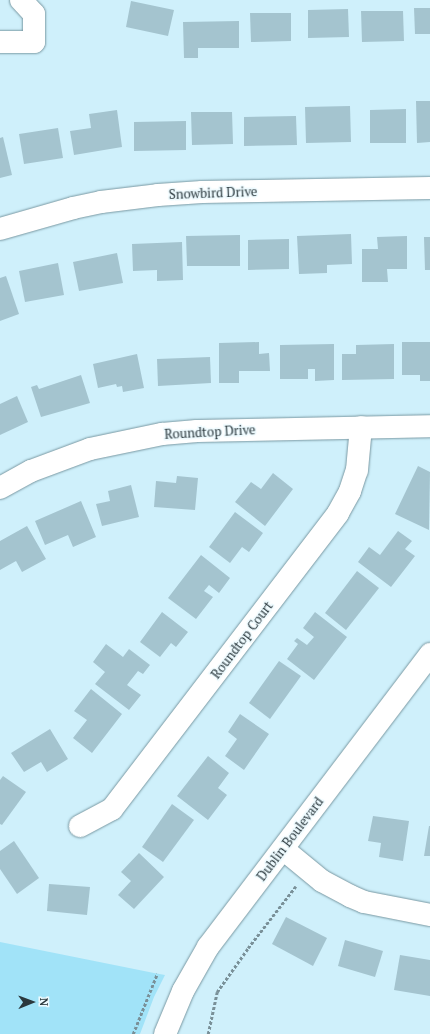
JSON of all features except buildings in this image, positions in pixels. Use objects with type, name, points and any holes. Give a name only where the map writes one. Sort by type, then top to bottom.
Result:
[{"type":"street","points":[[0,42],[34,42],[34,14],[21,0]]},
{"type":"street","name":"Snowbird Drive","points":[[0,229],[73,208],[102,202],[158,195],[202,192],[430,188]]},
{"type":"street","name":"Roundtop Drive","points":[[0,488],[38,468],[90,449],[156,435],[197,431],[430,426]]},
{"type":"street","name":"Roundtop Court","points":[[80,826],[112,809],[338,513],[350,491],[357,470],[361,427]]},
{"type":"street","name":"Dublin Boulevard","points":[[165,1034],[183,991],[208,947],[430,654]]},
{"type":"street","points":[[283,849],[336,890],[364,902],[430,915]]},
{"type":"path","points":[[208,1034],[216,997],[225,979],[308,869]]},
{"type":"path","points":[[133,1034],[157,974]]},
{"type":"shaded area","points":[[0,942],[165,975],[154,997],[140,1034],[0,1034]]}]
